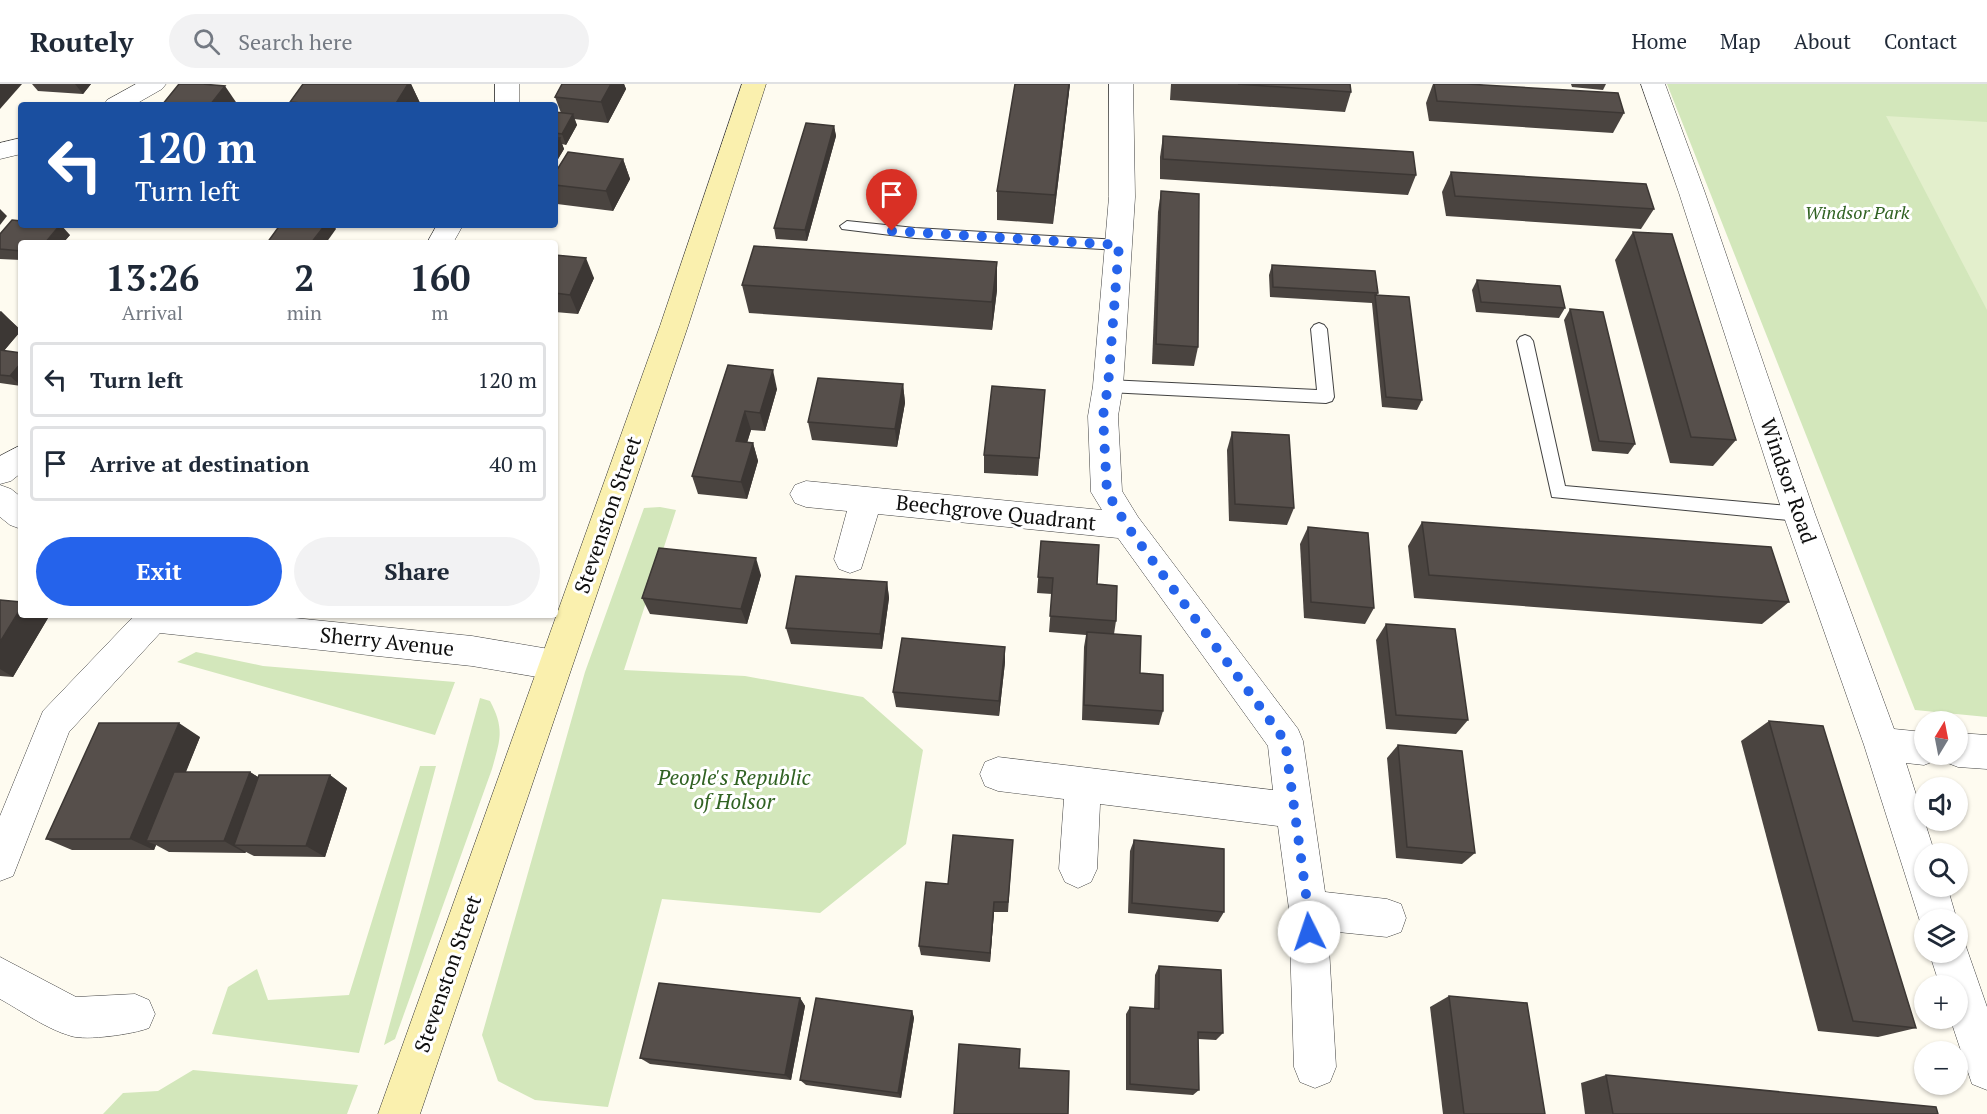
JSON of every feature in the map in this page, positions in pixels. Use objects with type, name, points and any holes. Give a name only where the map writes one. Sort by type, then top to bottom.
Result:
[{"type":"main road","name":"Stevenston Street","points":[[399,1114],[674,326],[754,84]]},
{"type":"street","points":[[121,102],[154,84]]},
{"type":"street","points":[[507,84],[507,102]]},
{"type":"street","points":[[1121,84],[1122,197],[1108,386],[1103,416],[1107,492],[1127,526],[1285,741],[1308,909],[1315,1067]]},
{"type":"street","name":"Windsor Road","points":[[1653,84],[1692,193],[1799,514],[1882,745],[1914,846]]},
{"type":"street","points":[[0,150],[18,147]]},
{"type":"street","points":[[0,472],[18,459]]},
{"type":"street","name":"Beechgrove Quadrant","points":[[806,494],[1127,526]]},
{"type":"street","points":[[0,498],[18,513]]},
{"type":"street","name":"Beechgrove Quadrant","points":[[849,560],[866,500]]},
{"type":"street","points":[[0,863],[55,722],[148,618]]},
{"type":"street","name":"Sherry Avenue","points":[[168,618],[472,651],[555,665]]},
{"type":"street","points":[[1882,745],[1914,747]]},
{"type":"street","points":[[1968,751],[1987,752]]},
{"type":"street","points":[[998,774],[1294,810]]},
{"type":"street","points":[[1078,869],[1083,784]]},
{"type":"street","points":[[1308,909],[1387,918]]},
{"type":"street","points":[[1953,963],[1987,1070]]},
{"type":"street","points":[[0,977],[73,1017],[135,1014]]},
{"type":"lane","points":[[847,226],[915,233],[1119,245]]},
{"type":"lane","points":[[1108,386],[1326,397],[1319,329]]},
{"type":"lane","points":[[1525,341],[1558,492],[1799,514]]},
{"type":"green space","name":"Windsor Park","points":[[1667,84],[1987,84],[1987,717],[1968,715],[1968,711],[1915,710]]},
{"type":"green space","points":[[1886,116],[1987,122],[1987,310]]},
{"type":"green space","name":"People's Republic of Holsor","points":[[660,507],[676,510],[624,670],[745,676],[863,697],[923,750],[906,844],[820,913],[662,899],[608,1107],[535,1100],[498,1081],[482,1035],[585,672],[644,508]]},
{"type":"green space","points":[[196,652],[263,666],[455,682],[435,735],[177,662]]},
{"type":"green space","points":[[480,698],[490,701],[498,719],[500,735],[495,759],[395,1039],[384,1045]]},
{"type":"green space","points":[[420,766],[436,766],[359,1053],[212,1034],[228,987],[257,969],[268,1000],[349,995]]},
{"type":"green space","points":[[193,1070],[358,1085],[347,1114],[103,1114],[123,1093],[158,1091]]},
{"type":"building","points":[[179,84],[225,86],[212,102],[164,102]]},
{"type":"building","points":[[303,84],[408,84],[397,102],[290,102]]},
{"type":"building","points":[[562,84],[611,84],[601,102],[555,97]]},
{"type":"building","points":[[1015,84],[1069,84],[1055,195],[997,191]]},
{"type":"building","points":[[1238,84],[1350,84],[1351,92]]},
{"type":"building","points":[[1434,84],[1618,93],[1624,113],[1437,101]]},
{"type":"building","points":[[558,112],[573,114],[562,134],[558,133]]},
{"type":"building","points":[[806,123],[834,126],[805,230],[774,228]]},
{"type":"building","points":[[1163,136],[1413,152],[1416,175],[1163,159]]},
{"type":"building","points":[[568,152],[623,159],[606,191],[558,185],[558,168]]},
{"type":"building","points":[[1451,172],[1646,184],[1654,209],[1455,196]]},
{"type":"building","points":[[1161,191],[1199,194],[1198,347],[1156,344]]},
{"type":"building","points":[[12,220],[18,221],[18,228],[58,228],[48,240],[18,240],[18,251],[0,249],[0,234]]},
{"type":"building","points":[[278,228],[323,228],[313,240],[269,240]]},
{"type":"building","points":[[1633,232],[1672,234],[1736,440],[1691,437]]},
{"type":"building","points":[[754,246],[997,262],[992,302],[742,285]]},
{"type":"building","points":[[558,255],[586,258],[570,295],[558,293]]},
{"type":"building","points":[[1272,265],[1375,271],[1378,293],[1273,287]]},
{"type":"building","points":[[1477,280],[1560,286],[1565,308],[1481,302]]},
{"type":"building","points":[[1375,295],[1409,297],[1422,400],[1386,397]]},
{"type":"building","points":[[1570,309],[1603,312],[1635,444],[1599,441]]},
{"type":"building","points":[[0,350],[18,353],[18,367],[10,376],[0,375]]},
{"type":"building","points":[[728,365],[773,370],[760,413],[745,411],[736,441],[753,443],[741,482],[692,476]]},
{"type":"building","points":[[818,378],[903,384],[895,429],[808,422]]},
{"type":"building","points":[[992,386],[1045,390],[1039,458],[984,455]]},
{"type":"building","points":[[1232,432],[1289,435],[1294,508],[1235,504]]},
{"type":"building","points":[[1422,522],[1771,547],[1789,602],[1429,575]]},
{"type":"building","points":[[1308,527],[1368,533],[1374,608],[1311,602]]},
{"type":"building","points":[[1041,541],[1099,545],[1097,584],[1117,586],[1116,621],[1050,616],[1053,578],[1038,577]]},
{"type":"building","points":[[659,548],[756,558],[741,609],[642,598]]},
{"type":"building","points":[[796,576],[887,582],[880,634],[786,628]]},
{"type":"building","points":[[0,600],[18,602],[18,613],[0,642]]},
{"type":"building","points":[[1386,624],[1455,629],[1468,720],[1396,715]]},
{"type":"building","points":[[1087,632],[1141,636],[1140,673],[1163,675],[1163,711],[1084,705]]},
{"type":"building","points":[[902,638],[1005,647],[999,701],[893,692]]},
{"type":"building","points":[[1769,721],[1823,726],[1914,1022],[1914,1028],[1853,1021]]},
{"type":"building","points":[[99,723],[179,723],[130,839],[46,839]]},
{"type":"building","points":[[1398,745],[1462,751],[1475,853],[1407,847]]},
{"type":"building","points":[[174,772],[250,772],[224,841],[146,841]]},
{"type":"building","points":[[259,775],[330,775],[306,846],[234,845]]},
{"type":"building","points":[[953,835],[1013,840],[1008,902],[994,902],[990,953],[919,946],[926,882],[948,884]]},
{"type":"building","points":[[1134,840],[1224,849],[1224,912],[1132,903]]},
{"type":"building","points":[[1159,966],[1221,970],[1223,1033],[1198,1032],[1199,1090],[1130,1084],[1130,1007],[1159,1009]]},
{"type":"building","points":[[659,983],[800,998],[785,1075],[640,1058]]},
{"type":"building","points":[[1449,996],[1527,1003],[1545,1114],[1464,1114]]},
{"type":"building","points":[[816,998],[912,1011],[898,1093],[800,1080]]},
{"type":"building","points":[[959,1044],[1020,1049],[1019,1068],[1069,1071],[1068,1114],[954,1114]]},
{"type":"building","points":[[1606,1075],[1936,1107],[1938,1114],[1613,1114]]},
{"type":"route","points":[[892,231],[1119,245],[1108,386],[1103,416],[1107,492],[1127,526],[1285,741],[1308,909],[1309,932]]}]
